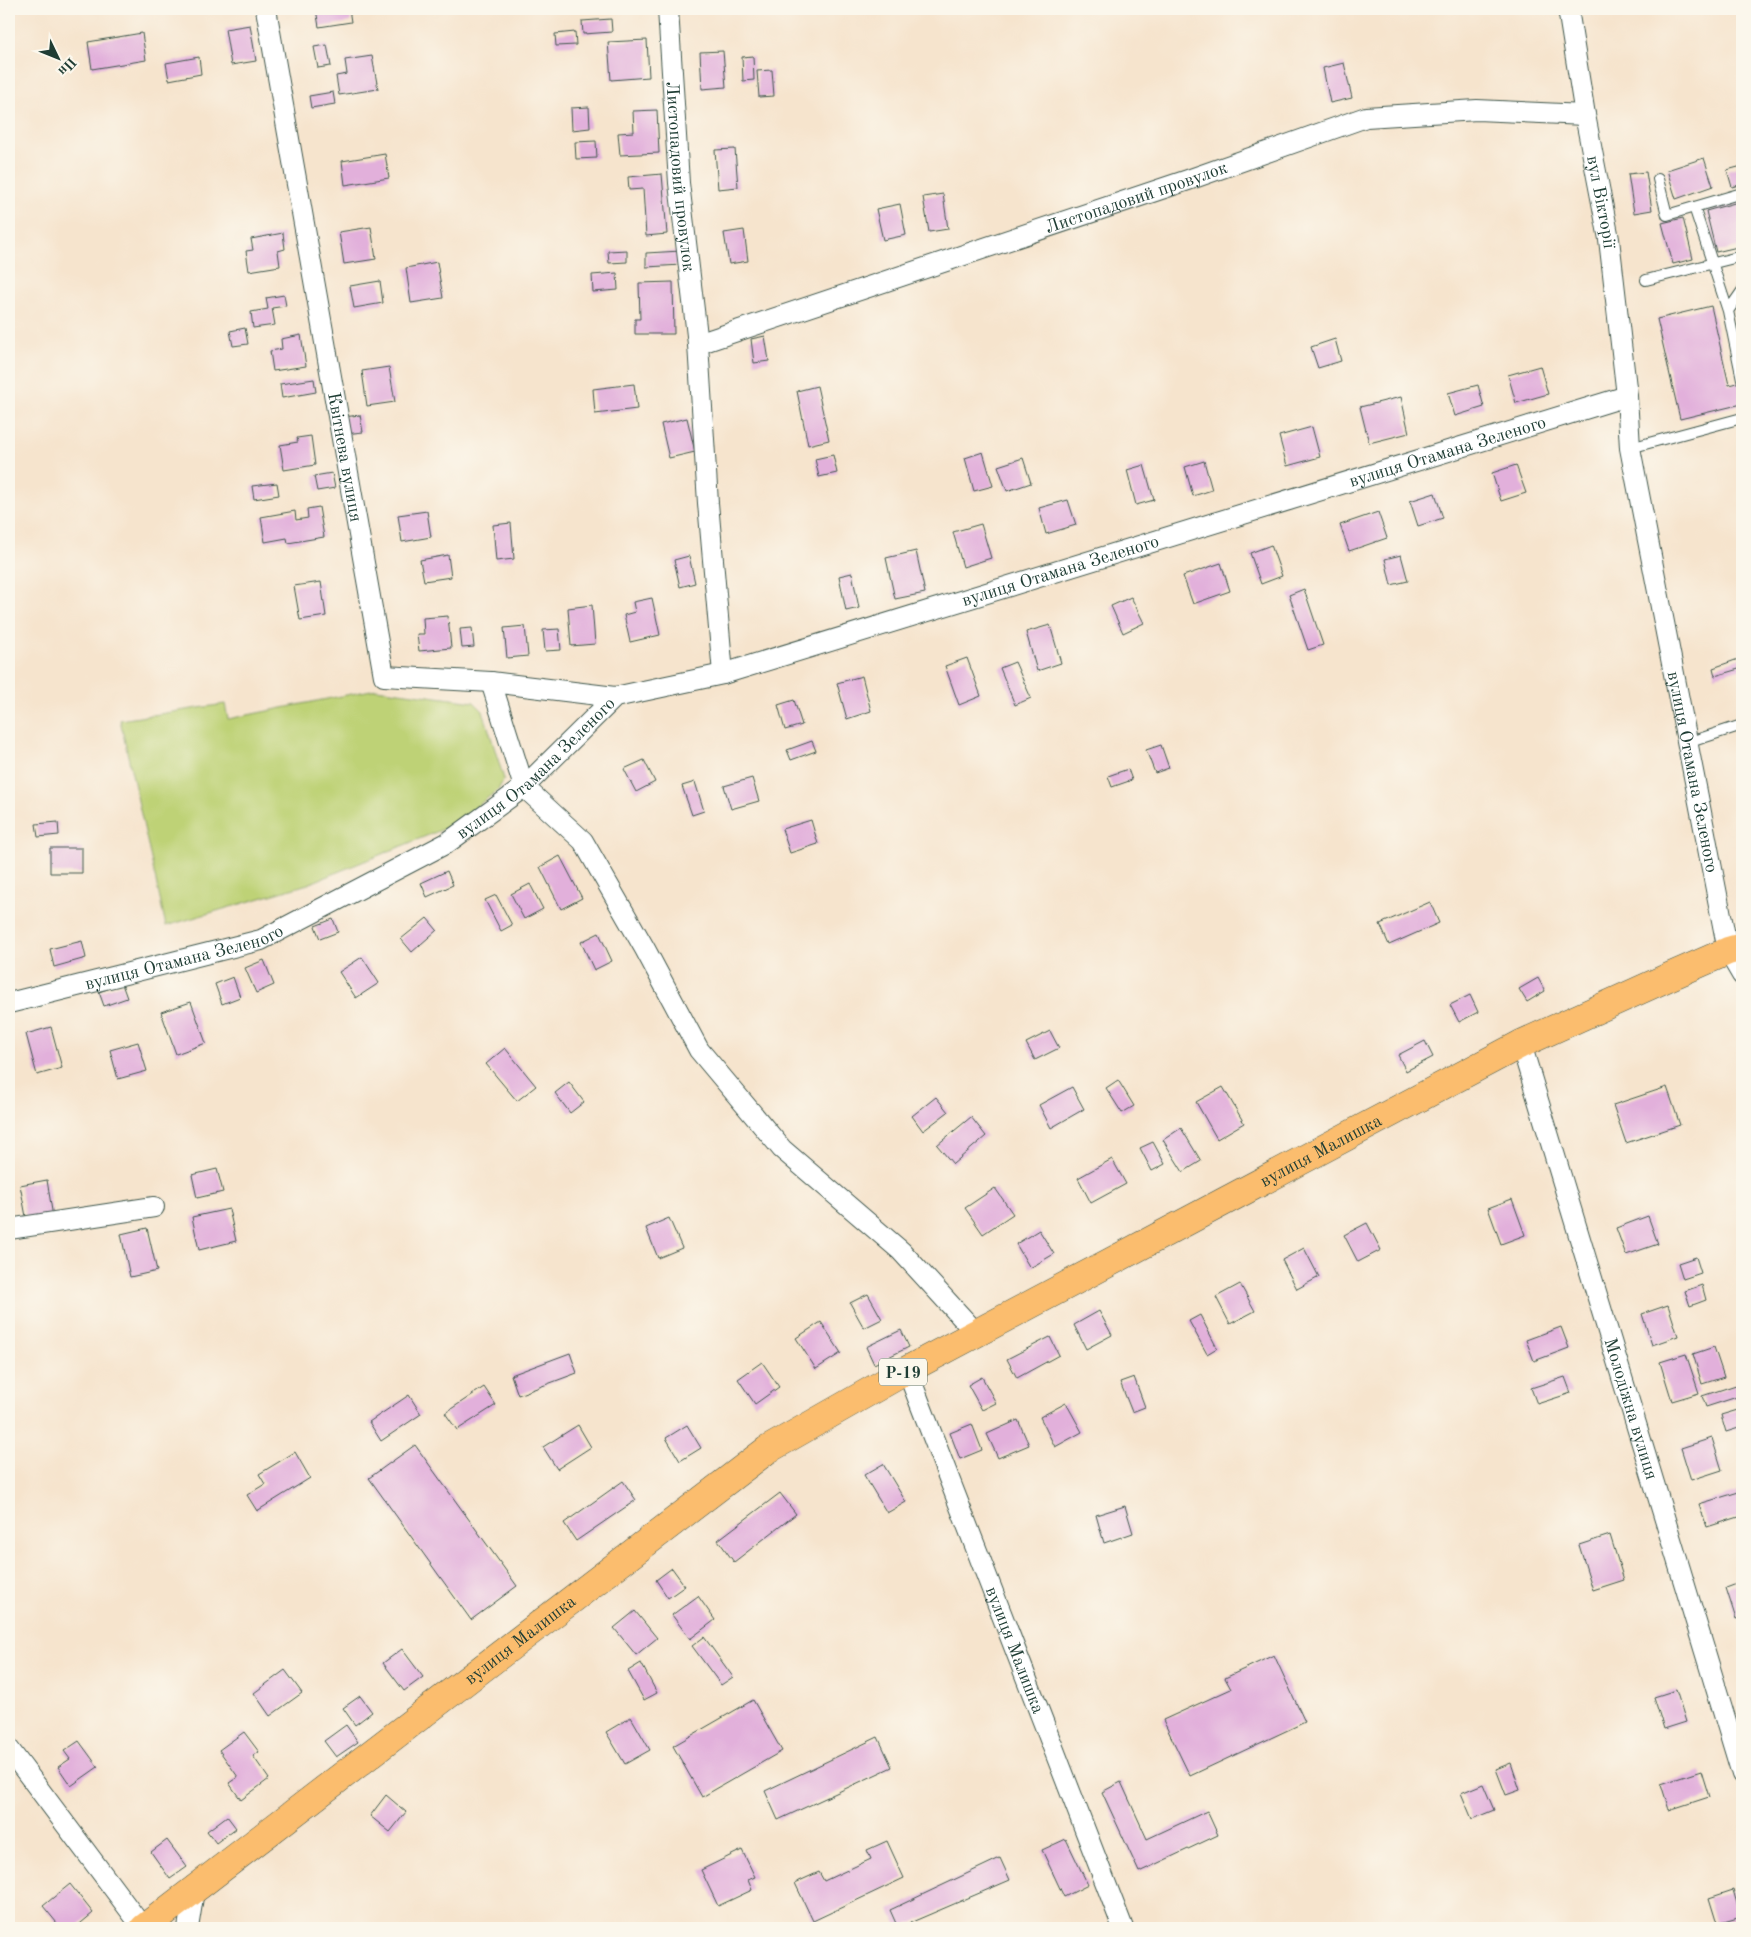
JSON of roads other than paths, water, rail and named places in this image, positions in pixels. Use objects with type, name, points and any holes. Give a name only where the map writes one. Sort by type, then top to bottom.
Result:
[{"type":"main road","name":"вулиця Малишка","points":[[143,1928],[194,1891],[767,1450],[907,1370],[1521,1044],[1735,949]]},
{"type":"street","name":"Квітнева вулиця","points":[[266,9],[384,676],[491,682],[615,697]]},
{"type":"street","name":"Листопадовий провулок","points":[[668,9],[679,183],[698,344],[708,503],[723,674]]},
{"type":"street","name":"вул Вікторії","points":[[1568,9],[1585,115],[1609,239],[1627,396]]},
{"type":"street","name":"Листопадовий провулок","points":[[698,344],[1188,180],[1366,117],[1477,110],[1585,115]]},
{"type":"street","name":"вулиця Отамана Зеленого","points":[[9,1003],[261,940],[447,843],[524,787],[615,697],[723,674],[1627,396],[1630,448],[1687,743],[1742,975]]},
{"type":"street","points":[[491,682],[524,787],[583,841],[645,949],[699,1050],[782,1149],[901,1251],[978,1334]]},
{"type":"street","name":"Молодіжна вулиця","points":[[1521,1044],[1742,1774]]},
{"type":"street","points":[[9,1229],[154,1208]]},
{"type":"street","name":"вулиця Малишка","points":[[907,1370],[1123,1928]]},
{"type":"street","points":[[9,1749],[143,1928]]},
{"type":"street","points":[[188,1928],[194,1891]]},
{"type":"lane","points":[[1658,180],[1667,215],[1742,193]]},
{"type":"lane","points":[[1694,207],[1728,311],[1742,379]]},
{"type":"lane","points":[[1646,280],[1742,256]]},
{"type":"lane","points":[[1728,311],[1742,292]]},
{"type":"lane","points":[[1630,448],[1742,418]]},
{"type":"lane","points":[[1687,743],[1742,725]]}]
